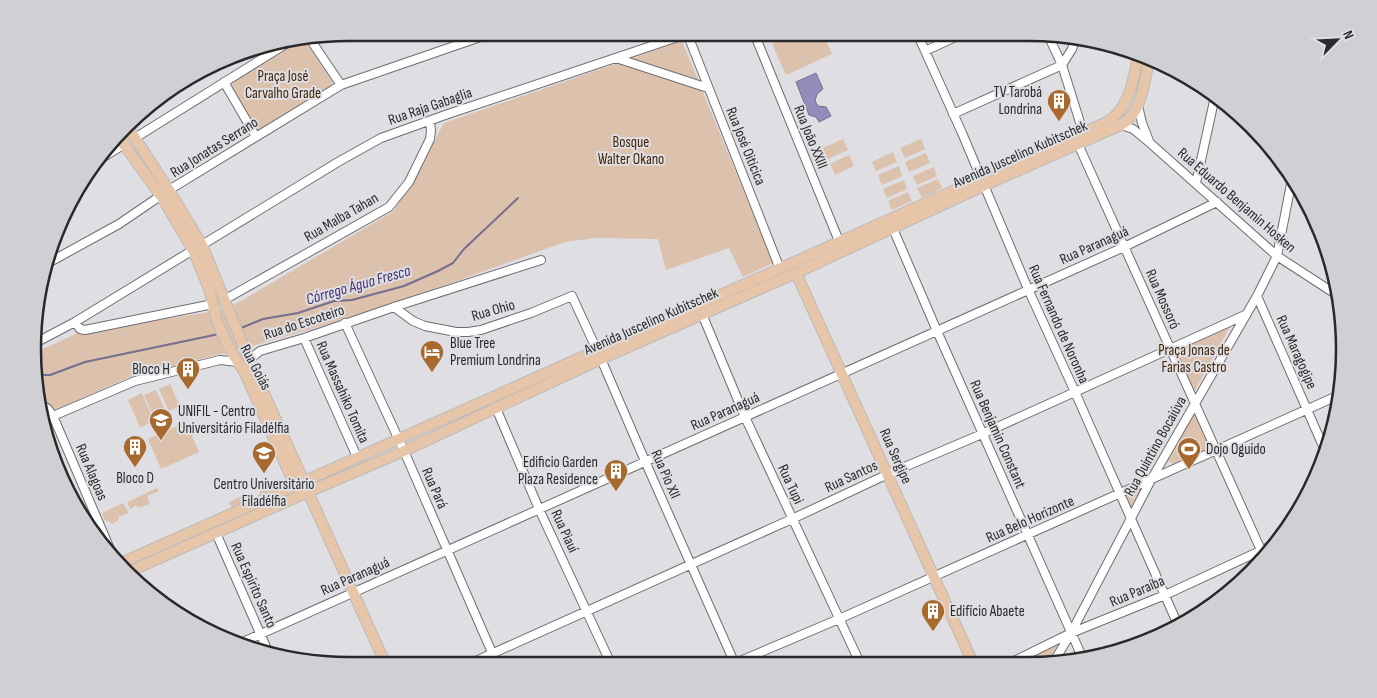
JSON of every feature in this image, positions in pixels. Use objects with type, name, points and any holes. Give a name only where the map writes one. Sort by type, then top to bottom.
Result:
[{"type":"main road","name":"Avenida Juscelino Kubitschek","points":[[134,569],[404,451],[783,267],[841,246],[982,182],[1107,122],[1118,113],[1126,100],[1137,62]]},
{"type":"main road","name":"Avenida Juscelino Kubitschek","points":[[982,182],[1121,125],[1130,118],[1138,106],[1148,66]]},
{"type":"main road","name":"Rua Goiás","points":[[131,131],[198,248],[224,300],[300,484]]},
{"type":"main road","points":[[1083,132],[1093,137]]},
{"type":"main road","name":"Rua Goiás","points":[[122,142],[165,193]]},
{"type":"main road","name":"Avenida Juscelino Kubitschek","points":[[126,561],[548,373],[702,314],[796,273],[841,246]]},
{"type":"main road","name":"Rua Goiás","points":[[198,248],[218,324],[235,359],[245,373],[300,484]]},
{"type":"main road","name":"Rua Sergipe","points":[[796,273],[969,657]]},
{"type":"main road","points":[[224,300],[225,312],[238,345],[235,359]]},
{"type":"main road","points":[[245,373],[245,365],[249,360]]},
{"type":"main road","points":[[496,408],[498,402],[504,397],[532,385],[548,373]]},
{"type":"main road","points":[[300,484],[308,492],[382,657]]},
{"type":"main road","points":[[127,562],[140,554]]},
{"type":"street","name":"Rua Jonatas Serrano","points":[[55,259],[119,224],[165,193],[341,85],[469,41]]},
{"type":"street","name":"Rua Raja Gabaglia","points":[[41,340],[75,322],[338,162],[381,138],[664,41]]},
{"type":"street","name":"Rua José Oiticica","points":[[690,41],[783,267]]},
{"type":"street","name":"Rua João XXIII","points":[[757,41],[841,246]]},
{"type":"street","name":"Rua Fernando de Noronha","points":[[921,41],[1028,290],[1175,619]]},
{"type":"street","points":[[925,51],[947,41]]},
{"type":"street","points":[[1051,42],[1062,65],[1083,132],[1078,144]]},
{"type":"street","points":[[313,44],[341,85]]},
{"type":"street","points":[[953,114],[1062,65],[1073,45]]},
{"type":"street","points":[[135,138],[275,50]]},
{"type":"street","points":[[616,58],[708,88]]},
{"type":"street","points":[[224,82],[256,137]]},
{"type":"street","points":[[1196,183],[1213,104]]},
{"type":"street","name":"Rua Eduardo Benjamin Hosken","points":[[1138,106],[1150,143]]},
{"type":"street","name":"Rua Malba Tahan","points":[[224,300],[389,207],[409,182],[426,147],[430,138],[430,121]]},
{"type":"street","name":"Rua Eduardo Benjamin Hosken","points":[[1121,125],[1133,129],[1150,143],[1277,256],[1330,291]]},
{"type":"street","name":"Rua Mossoró","points":[[1078,144],[1261,550]]},
{"type":"street","name":"Rua Quintino Bocaiúva","points":[[1058,655],[1151,480],[1257,296],[1277,256],[1290,188]]},
{"type":"street","name":"Rua Paranaguá","points":[[248,639],[1124,247],[1217,202]]},
{"type":"street","name":"Rua Benjamin Constant","points":[[891,223],[982,434],[1080,652]]},
{"type":"street","name":"Rua do Escoteiro","points":[[249,360],[260,351],[541,260]]},
{"type":"street","name":"Rua Sergipe","points":[[783,267],[796,273]]},
{"type":"street","name":"Rua Ohio","points":[[394,307],[413,321],[425,326],[456,332],[468,332],[481,330],[531,313],[572,296]]},
{"type":"street","name":"Rua Pio XII","points":[[572,296],[731,657]]},
{"type":"street","name":"Rua Maragogipe","points":[[1257,296],[1321,441]]},
{"type":"street","points":[[75,322],[80,329],[85,330],[213,304]]},
{"type":"street","name":"Rua Tupi","points":[[702,314],[745,416],[857,657]]},
{"type":"street","name":"Rua Santos","points":[[485,657],[888,474],[982,434],[1245,315]]},
{"type":"street","name":"Rua Pará","points":[[345,323],[404,451],[494,657]]},
{"type":"street","name":"Rua Massahiko Tomita","points":[[304,338],[357,457]]},
{"type":"street","points":[[244,348],[260,351]]},
{"type":"street","points":[[53,416],[135,381],[220,360],[235,359]]},
{"type":"street","name":"Rua Belo Horizonte","points":[[748,657],[839,619],[1332,399]]},
{"type":"street","name":"Rua Piauí","points":[[496,408],[539,509],[607,657]]},
{"type":"street","name":"Rua Alagoas","points":[[47,409],[53,416],[104,534]]},
{"type":"street","points":[[1163,460],[1167,465],[1177,468]]},
{"type":"street","name":"Rua Espírito Santo","points":[[216,533],[267,645]]},
{"type":"street","name":"Rua Paraíba","points":[[1022,657],[1071,633],[1164,595],[1260,550]]},
{"type":"green space","name":"Bosque Walter Okano","points":[[682,41],[773,263],[743,277],[729,248],[666,270],[658,239],[596,238],[565,242],[345,319],[260,344],[129,377],[55,410],[50,420],[44,389],[41,350],[78,333],[222,310],[241,301],[394,211],[444,123]]},
{"type":"green space","points":[[779,41],[826,41],[832,54],[786,75],[772,44]]},
{"type":"green space","name":"Praça José Carvalho Grade","points":[[307,44],[332,81],[331,87],[259,131],[255,129],[233,91],[232,86],[234,82],[291,47]]},
{"type":"green space","points":[[843,139],[848,150],[828,159],[823,148]]},
{"type":"green space","points":[[921,139],[925,149],[905,158],[900,148]]},
{"type":"green space","points":[[893,152],[897,162],[876,171],[872,162]]},
{"type":"green space","points":[[926,153],[930,163],[909,172],[905,162]]},
{"type":"green space","points":[[849,155],[854,166],[835,175],[830,164]]},
{"type":"green space","points":[[899,166],[902,176],[882,185],[878,175]]},
{"type":"green space","points":[[934,167],[937,176],[917,185],[913,176]]},
{"type":"green space","points":[[938,179],[942,188],[922,198],[917,188]]},
{"type":"green space","points":[[904,180],[907,189],[887,198],[883,189]]},
{"type":"green space","points":[[908,192],[912,201],[892,210],[888,201]]},
{"type":"green space","name":"Praça Jonas de Farias Castro","points":[[1231,325],[1194,392],[1174,351]]},
{"type":"green space","points":[[170,384],[180,406],[169,411],[159,389]]},
{"type":"green space","points":[[156,390],[167,414],[155,419],[144,395]]},
{"type":"green space","points":[[142,393],[154,421],[140,427],[128,400]]},
{"type":"green space","points":[[1195,411],[1211,448],[1173,464],[1168,461]]},
{"type":"green space","points":[[186,422],[199,452],[161,469],[148,439]]},
{"type":"green space","points":[[279,480],[282,487],[259,497],[260,492],[257,489]]},
{"type":"green space","points":[[1147,484],[1129,513],[1123,495]]},
{"type":"green space","points":[[157,488],[159,491],[147,496],[150,504],[138,508],[136,505],[130,509],[127,502]]},
{"type":"green space","points":[[248,493],[252,500],[232,509],[229,502]]},
{"type":"green space","points":[[123,503],[129,513],[118,517],[119,520],[112,524],[105,520],[102,513]]},
{"type":"green space","points":[[1058,644],[1051,656],[1034,657]]},
{"type":"shaded area","points":[[816,73],[823,89],[817,94],[815,101],[818,106],[826,107],[831,116],[819,122],[816,117],[809,115],[796,82]]},
{"type":"waterway","name":"Córrego Água Fresca","points":[[241,328],[263,319],[298,313],[334,301],[352,300],[404,286],[438,271],[453,263],[464,249],[518,198]]},
{"type":"waterway","name":"Córrego Água Fresca","points":[[43,375],[50,375],[85,362],[219,334]]},
{"type":"place","name":"TV Tarobá Londrina","points":[[1059,122]]},
{"type":"place","name":"Blue Tree Premium Londrina","points":[[432,373]]},
{"type":"place","name":"Bloco H","points":[[188,390]]},
{"type":"place","name":"UNIFIL - Centro Universitário Filadélfia","points":[[161,441]]},
{"type":"place","name":"Bloco D","points":[[135,468]]},
{"type":"place","name":"Dojo Oguido","points":[[1189,470]]},
{"type":"place","name":"Centro Universitário Filadélfia","points":[[264,474]]},
{"type":"place","name":"Edificio Garden Plaza Residence","points":[[616,492]]},
{"type":"place","name":"Edifício Abaete","points":[[933,632]]}]
